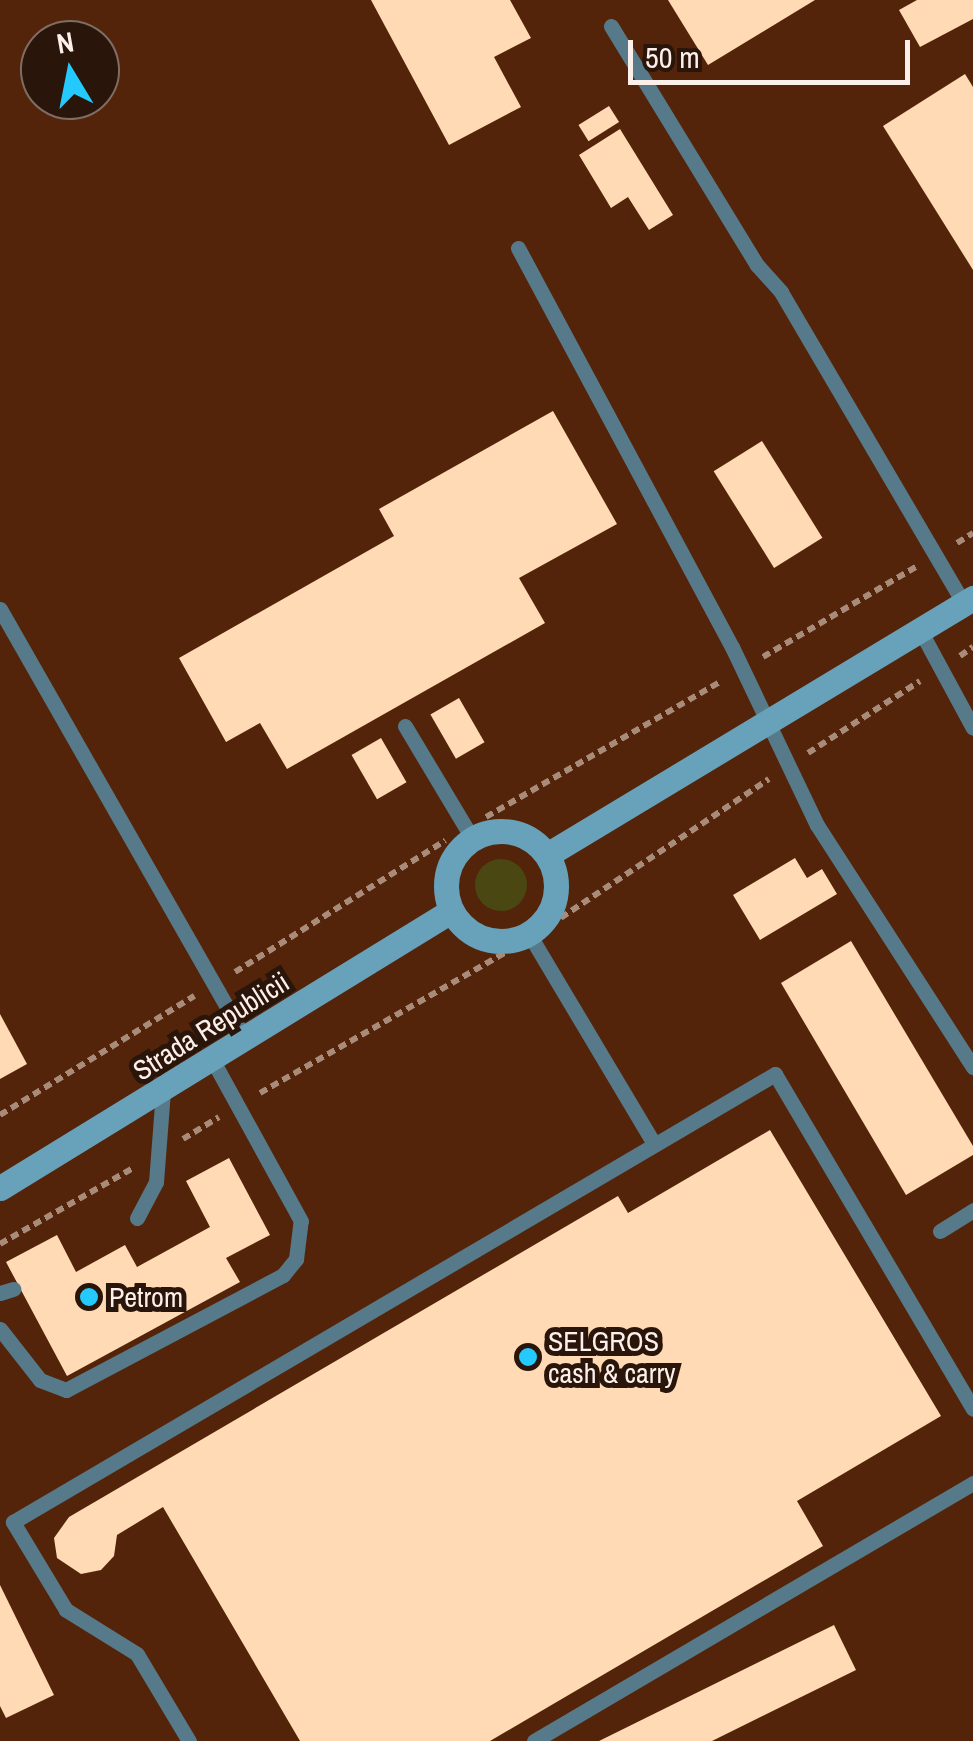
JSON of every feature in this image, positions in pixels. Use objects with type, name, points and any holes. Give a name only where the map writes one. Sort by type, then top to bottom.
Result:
[{"type":"main road","points":[[547,855],[969,601]]},
{"type":"main road","points":[[504,830],[536,842],[547,855],[555,872],[553,907],[530,936],[505,941],[480,937],[452,911],[446,879],[472,838],[504,830]]},
{"type":"main road","name":"Strada Republicii","points":[[0,1188],[214,1061],[452,911]]},
{"type":"lane","points":[[610,26],[757,265],[781,292],[969,601]]},
{"type":"lane","points":[[518,248],[768,725],[786,768],[973,1067]]},
{"type":"lane","points":[[0,609],[246,1041]]},
{"type":"lane","points":[[920,630],[969,706],[973,728]]},
{"type":"lane","points":[[405,726],[472,838]]},
{"type":"lane","points":[[530,936],[654,1144]]},
{"type":"lane","points":[[0,1329],[40,1380],[66,1390],[282,1275],[296,1259],[301,1220],[214,1061]]},
{"type":"lane","points":[[189,1741],[137,1654],[66,1610],[14,1522],[774,1074],[973,1408]]},
{"type":"lane","points":[[137,1218],[156,1182],[163,1091]]},
{"type":"lane","points":[[940,1231],[973,1210]]},
{"type":"lane","points":[[534,1741],[973,1483]]},
{"type":"path","points":[[0,1244],[530,936],[973,647]]},
{"type":"shaded area","points":[[501,859],[520,866],[527,885],[520,904],[501,911],[482,904],[475,885],[482,866]]},
{"type":"building","points":[[371,0],[510,0],[531,38],[494,57],[521,107],[449,145]]},
{"type":"building","points":[[668,0],[815,0],[708,65]]},
{"type":"building","points":[[917,0],[973,0],[973,19],[920,47],[899,10]]},
{"type":"building","points":[[965,74],[973,87],[973,270],[883,126]]},
{"type":"building","points":[[609,106],[619,122],[589,141],[578,125]]},
{"type":"building","points":[[620,129],[673,215],[649,230],[628,197],[611,208],[579,155]]},
{"type":"building","points":[[553,411],[617,524],[519,578],[545,623],[287,769],[260,723],[226,742],[179,658],[394,536],[379,509]]},
{"type":"building","points":[[762,441],[822,538],[774,568],[714,471]]},
{"type":"building","points":[[459,698],[485,742],[456,759],[430,714]]},
{"type":"building","points":[[381,738],[407,782],[377,799],[352,755]]},
{"type":"building","points":[[795,858],[807,878],[822,869],[837,894],[760,940],[733,895]]},
{"type":"building","points":[[851,941],[973,1146],[973,1155],[906,1195],[781,983]]},
{"type":"building","points":[[0,1014],[27,1064],[0,1079]]},
{"type":"building","name":"SELGROS cash & carry","points":[[770,1130],[941,1416],[797,1501],[823,1546],[490,1741],[300,1741],[163,1507],[117,1535],[114,1556],[101,1570],[81,1574],[57,1558],[54,1538],[69,1517],[618,1196],[628,1213]]},
{"type":"building","points":[[229,1158],[270,1235],[226,1258],[240,1282],[67,1376],[6,1262],[57,1235],[76,1272],[125,1245],[137,1267],[210,1227],[186,1181]]},
{"type":"building","points":[[0,1585],[54,1695],[6,1718],[0,1706]]},
{"type":"building","points":[[834,1625],[856,1670],[712,1741],[599,1741]]},
{"type":"place","name":"Petrom","points":[[89,1297]]},
{"type":"place","name":"SELGROS cash & carry","points":[[528,1357]]}]
